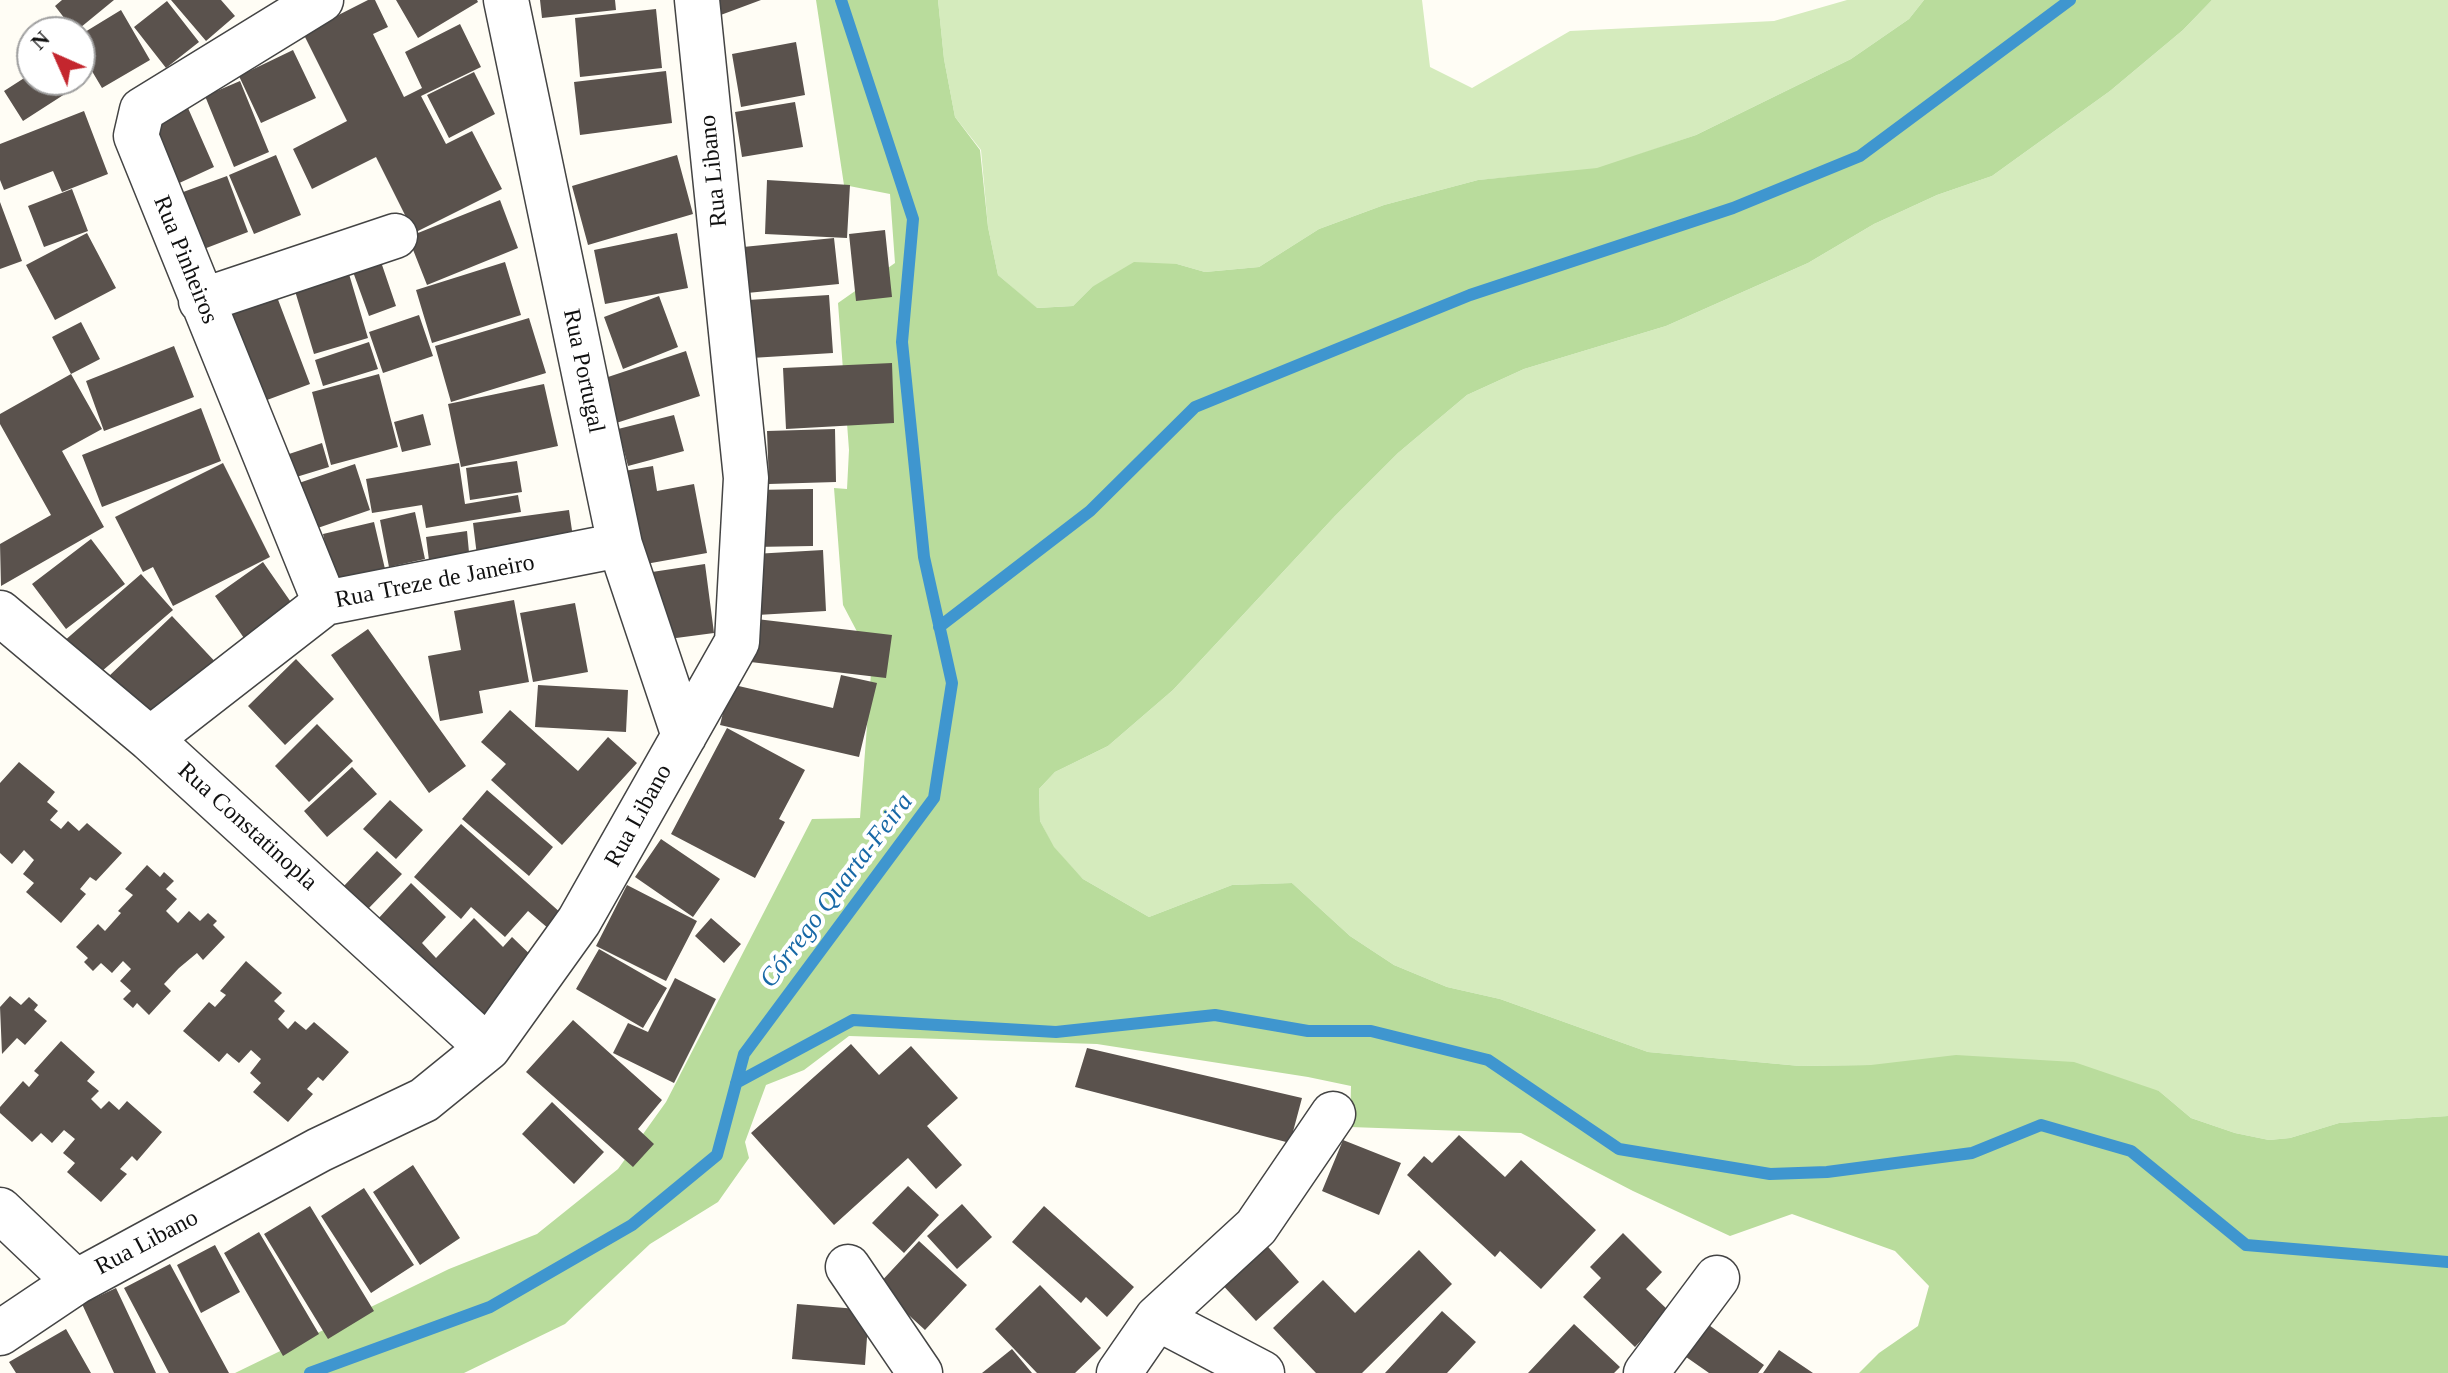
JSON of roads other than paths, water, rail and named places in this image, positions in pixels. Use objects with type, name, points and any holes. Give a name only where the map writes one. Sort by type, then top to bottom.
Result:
[{"type":"street","name":"Rua Pinheiros","points":[[321,0],[142,110],[136,136],[325,603]]},
{"type":"street","name":"Rua Portugal","points":[[506,0],[620,545],[684,736]]},
{"type":"street","name":"Rua Libano","points":[[0,1333],[76,1282],[319,1150],[424,1100],[488,1048],[579,921],[737,642],[746,478],[697,0]]},
{"type":"street","points":[[201,301],[395,236]]},
{"type":"street","name":"Rua Treze de Janeiro","points":[[150,739],[325,603],[620,545]]},
{"type":"street","name":"Rua Constatinopla","points":[[0,613],[150,739],[488,1048]]},
{"type":"street","points":[[1119,1373],[1157,1318],[1256,1227],[1333,1114]]},
{"type":"street","points":[[0,1210],[76,1282]]},
{"type":"street","points":[[848,1267],[920,1373]]},
{"type":"street","points":[[1646,1373],[1717,1278]]},
{"type":"street","points":[[1157,1318],[1262,1373]]},
{"type":"waterway","name":"Córrego Quarta-Feira","points":[[310,1373],[490,1307],[632,1225],[717,1155],[744,1054],[934,798],[952,683],[924,557],[902,342],[913,219],[841,0]]},
{"type":"waterway","points":[[939,627],[1090,511],[1195,407],[1470,295],[1733,208],[1860,156],[2070,0]]},
{"type":"waterway","points":[[736,1083],[853,1020],[1056,1032],[1215,1015],[1308,1031],[1371,1031],[1488,1060],[1619,1149],[1770,1174],[1827,1172],[1972,1153],[2041,1125],[2131,1151],[2246,1245],[2448,1262]]}]
